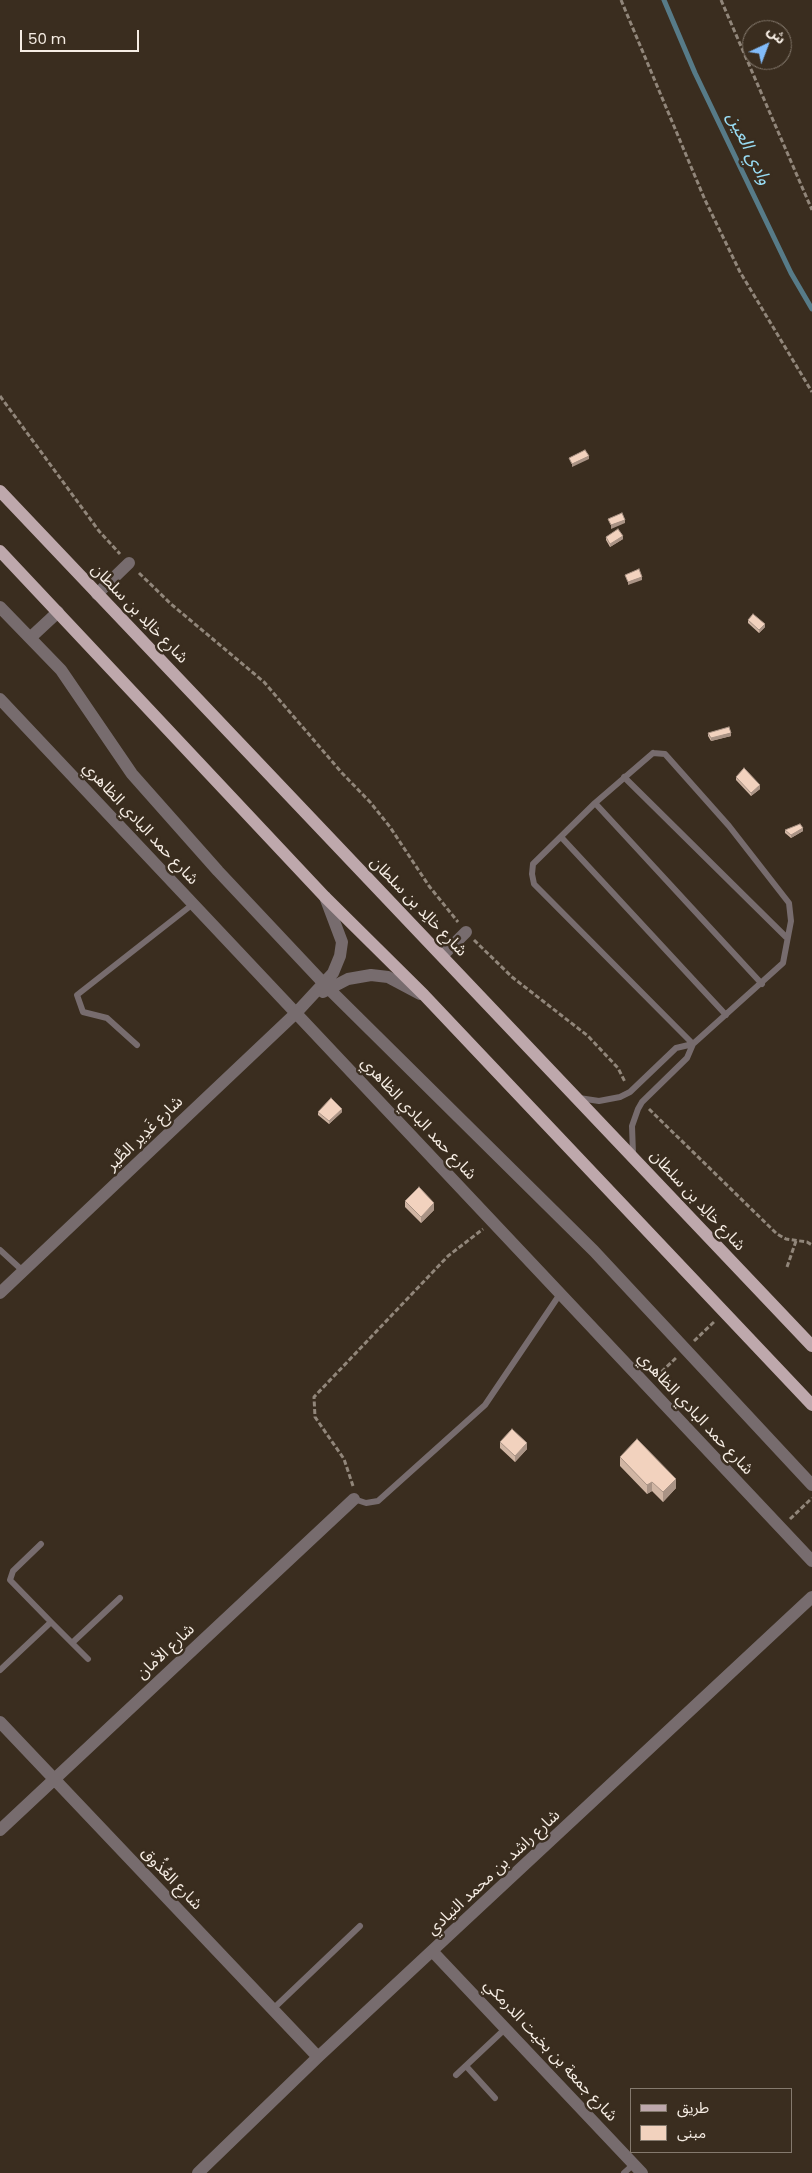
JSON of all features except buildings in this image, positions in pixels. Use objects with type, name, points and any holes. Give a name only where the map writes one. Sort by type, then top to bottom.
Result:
[{"type":"main road","name":"شارع خالِد بن سلطان","points":[[0,491],[812,1346]]},
{"type":"main road","points":[[0,551],[325,896],[424,995],[812,1405]]},
{"type":"street","points":[[97,594],[129,563]]},
{"type":"street","points":[[0,607],[61,670],[132,774],[218,872],[327,986],[594,1251],[812,1485]]},
{"type":"street","points":[[30,638],[58,612]]},
{"type":"street","name":"شارع حمد البادي الظاهري","points":[[0,699],[812,1561]]},
{"type":"street","name":"شارع غَدِير الطَّير","points":[[325,896],[342,942],[340,956],[327,986]]},
{"type":"street","points":[[442,956],[466,932]]},
{"type":"street","name":"شارع غَدِير الطَّير","points":[[0,1293],[312,997],[327,986],[348,979],[371,975],[388,977],[424,995]]},
{"type":"street","name":"شارع الأمان","points":[[0,1830],[354,1499]]},
{"type":"street","name":"شارع راشد بن محمد النيادي","points":[[198,2173],[318,2057],[433,1952],[812,1597]]},
{"type":"street","name":"شارع العُذُوق","points":[[0,1722],[318,2057]]},
{"type":"street","name":"شارع جمعة بن بخيت الدرمكي","points":[[433,1952],[638,2168]]},
{"type":"lane","points":[[634,1158],[631,1147],[632,1126],[642,1102],[687,1058],[693,1044],[762,984],[783,963],[791,920],[789,903],[729,826],[665,754],[653,753],[595,803],[562,838],[533,864],[532,874],[534,884],[693,1044]]},
{"type":"lane","points":[[624,777],[787,938]]},
{"type":"lane","points":[[595,803],[762,984]]},
{"type":"lane","points":[[562,838],[726,1015]]},
{"type":"lane","points":[[137,1045],[107,1018],[83,1012],[77,995],[193,904]]},
{"type":"lane","points":[[576,1097],[599,1101],[610,1100],[630,1092],[676,1048],[693,1044]]},
{"type":"lane","points":[[0,1250],[23,1272]]},
{"type":"lane","points":[[354,1499],[366,1503],[378,1500],[485,1405],[560,1294]]},
{"type":"lane","points":[[42,1544],[12,1571],[10,1580],[88,1659]]},
{"type":"lane","points":[[72,1643],[120,1598]]},
{"type":"lane","points":[[0,1670],[51,1622]]},
{"type":"lane","points":[[273,2009],[360,1926]]},
{"type":"lane","points":[[456,2075],[506,2028]]},
{"type":"lane","points":[[466,2066],[495,2098]]},
{"type":"lane","points":[[624,2173],[638,2168]]},
{"type":"path","points":[[621,0],[705,200],[740,272],[812,392]]},
{"type":"path","points":[[721,0],[812,210]]},
{"type":"path","points":[[0,396],[99,531],[171,604],[264,682],[342,774],[370,802],[390,827],[434,893],[466,932],[512,977],[588,1036],[618,1068],[630,1092]]},
{"type":"path","points":[[642,1102],[776,1234],[786,1240],[812,1245]]},
{"type":"path","points":[[354,1499],[352,1478],[344,1459],[315,1417],[314,1397],[448,1256],[492,1222]]},
{"type":"path","points":[[786,1267],[796,1241]]},
{"type":"path","points":[[781,1528],[812,1498]]},
{"type":"waterway","name":"وادي العين","points":[[664,0],[695,73],[791,273],[812,309]]}]
